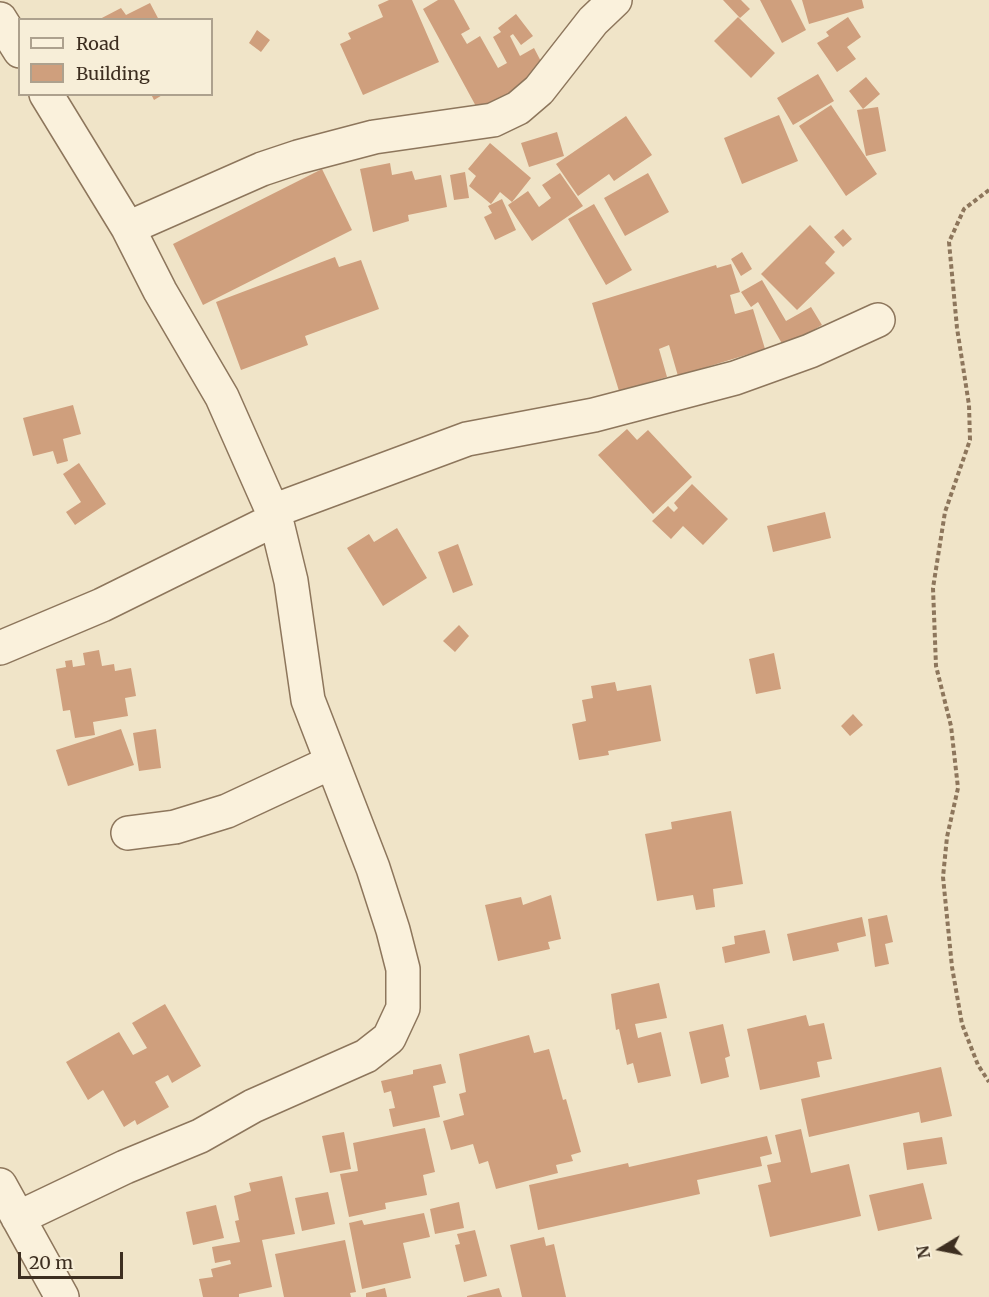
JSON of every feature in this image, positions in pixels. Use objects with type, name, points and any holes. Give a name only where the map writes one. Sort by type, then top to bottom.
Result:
[{"type":"street","points":[[128,228],[262,169],[298,157],[374,137],[493,120],[518,108],[539,90],[593,21],[615,0]]},
{"type":"street","points":[[0,19],[18,48]]},
{"type":"street","points":[[18,1218],[125,1167],[200,1136],[253,1106],[366,1056],[389,1038],[403,1008],[403,969],[373,868],[330,763],[308,700],[291,581],[274,515],[222,397],[160,291],[128,228],[47,96]]},
{"type":"street","points":[[0,648],[102,604],[274,515],[467,439],[594,415],[735,378],[810,351],[878,320]]},
{"type":"street","points":[[129,833],[175,827],[227,811],[330,763]]},
{"type":"street","points":[[0,1185],[58,1295]]},
{"type":"path","points":[[989,190],[964,210],[950,242],[957,328],[969,405],[970,440],[945,512],[933,588],[936,666],[951,726],[958,788],[947,837],[943,877],[952,967],[962,1024],[978,1065],[989,1082]]},
{"type":"building","points":[[389,0],[412,0],[439,62],[363,95],[340,44],[351,39],[348,33],[383,17],[378,5]]},
{"type":"building","points":[[438,0],[454,0],[470,29],[461,34],[467,44],[480,36],[498,68],[507,63],[493,37],[501,32],[498,28],[516,14],[533,36],[521,45],[513,34],[510,36],[520,56],[534,48],[547,73],[478,110],[423,9]]},
{"type":"building","points":[[723,0],[741,0],[750,9],[740,18]]},
{"type":"building","points":[[760,0],[791,0],[806,30],[782,43]]},
{"type":"building","points":[[802,0],[862,0],[864,8],[809,24]]},
{"type":"building","points":[[150,3],[158,18],[102,18],[121,8],[126,15]]},
{"type":"building","points":[[738,17],[775,53],[751,78],[714,41]]},
{"type":"building","points":[[848,17],[861,37],[847,47],[856,59],[837,72],[817,43],[829,36],[826,32]]},
{"type":"building","points":[[257,30],[270,40],[261,52],[249,43]]},
{"type":"building","points":[[818,74],[834,101],[793,125],[777,98]]},
{"type":"building","points":[[866,77],[880,94],[863,109],[849,91]]},
{"type":"building","points":[[831,105],[877,174],[846,196],[799,126]]},
{"type":"building","points":[[878,107],[886,151],[866,156],[857,110]]},
{"type":"building","points":[[779,115],[798,161],[742,184],[724,138]]},
{"type":"building","points":[[626,116],[652,155],[614,181],[609,174],[578,196],[556,164]]},
{"type":"building","points":[[557,132],[564,156],[529,167],[521,143]]},
{"type":"building","points":[[490,143],[531,178],[512,202],[500,192],[491,204],[469,186],[476,176],[468,169]]},
{"type":"building","points":[[390,163],[392,175],[412,171],[415,180],[441,175],[447,207],[408,215],[409,221],[373,232],[360,169]]},
{"type":"building","points":[[322,169],[352,230],[203,305],[173,244]]},
{"type":"building","points":[[465,172],[469,198],[454,200],[450,175]]},
{"type":"building","points":[[560,173],[583,206],[532,241],[508,205],[528,191],[539,207],[551,198],[542,185]]},
{"type":"building","points":[[648,173],[669,212],[625,236],[604,198]]},
{"type":"building","points":[[502,199],[516,230],[495,240],[484,217],[492,213],[488,206]]},
{"type":"building","points":[[594,204],[632,270],[606,285],[568,219]]},
{"type":"building","points":[[810,225],[835,252],[825,263],[835,273],[797,310],[761,274]]},
{"type":"building","points":[[843,229],[852,239],[843,247],[834,237]]},
{"type":"building","points":[[742,252],[752,269],[741,276],[731,259]]},
{"type":"building","points":[[335,257],[339,267],[361,260],[379,309],[305,336],[308,345],[241,370],[216,302]]},
{"type":"building","points":[[731,264],[740,292],[730,295],[735,314],[753,309],[765,349],[678,376],[669,345],[659,349],[667,377],[619,391],[592,303],[716,265],[717,268]]},
{"type":"building","points":[[762,280],[786,321],[811,307],[822,325],[784,347],[758,302],[751,307],[741,292]]},
{"type":"building","points":[[73,405],[81,434],[63,439],[68,461],[57,464],[53,451],[33,456],[23,418]]},
{"type":"building","points":[[627,429],[637,440],[648,430],[692,477],[653,514],[598,455]]},
{"type":"building","points":[[79,463],[106,504],[75,525],[66,512],[81,502],[63,474]]},
{"type":"building","points":[[692,484],[728,519],[703,545],[683,526],[671,539],[652,521],[668,506],[674,512],[678,508],[674,503]]},
{"type":"building","points":[[825,512],[831,538],[773,552],[767,526]]},
{"type":"building","points":[[397,528],[427,578],[383,606],[347,548],[369,534],[374,542]]},
{"type":"building","points":[[458,544],[473,585],[453,593],[438,552]]},
{"type":"building","points":[[459,625],[469,636],[455,652],[443,641]]},
{"type":"building","points":[[99,650],[102,666],[114,664],[115,671],[131,668],[136,696],[125,698],[128,716],[93,722],[95,735],[75,738],[70,710],[63,711],[56,669],[66,667],[65,661],[72,660],[73,667],[85,665],[83,653]]},
{"type":"building","points":[[774,653],[781,689],[756,694],[749,659]]},
{"type":"building","points":[[615,682],[617,691],[651,685],[661,741],[608,751],[609,755],[579,760],[572,724],[586,721],[582,700],[593,698],[591,686]]},
{"type":"building","points":[[853,714],[863,725],[850,736],[841,726]]},
{"type":"building","points":[[121,729],[134,765],[68,786],[56,750]]},
{"type":"building","points":[[156,729],[161,768],[139,771],[133,733]]},
{"type":"building","points":[[731,811],[743,884],[713,889],[715,907],[696,910],[693,895],[657,901],[645,834],[672,829],[671,822]]},
{"type":"building","points":[[551,895],[561,939],[548,942],[550,949],[498,961],[485,905],[521,897],[523,905]]},
{"type":"building","points":[[887,915],[893,942],[885,944],[889,964],[875,967],[868,919]]},
{"type":"building","points":[[862,917],[866,936],[837,943],[839,951],[793,961],[787,934]]},
{"type":"building","points":[[765,930],[770,953],[725,963],[722,947],[735,944],[734,936]]},
{"type":"building","points":[[659,983],[667,1018],[635,1024],[638,1038],[661,1032],[671,1076],[638,1083],[633,1063],[627,1065],[619,1029],[616,1030],[611,994]]},
{"type":"building","points":[[165,1004],[201,1066],[172,1083],[168,1075],[155,1082],[169,1107],[137,1125],[135,1120],[124,1127],[103,1090],[88,1100],[66,1062],[119,1032],[133,1055],[147,1048],[132,1023]]},
{"type":"building","points":[[806,1015],[809,1026],[824,1023],[832,1059],[817,1062],[820,1077],[760,1090],[747,1029]]},
{"type":"building","points":[[723,1024],[730,1056],[725,1058],[729,1077],[701,1084],[689,1032]]},
{"type":"building","points":[[529,1035],[534,1053],[549,1049],[581,1152],[571,1155],[573,1161],[556,1165],[558,1173],[496,1189],[488,1161],[479,1164],[473,1144],[451,1150],[443,1121],[464,1115],[459,1094],[466,1092],[459,1054]]},
{"type":"building","points":[[441,1064],[446,1083],[433,1086],[440,1117],[393,1127],[389,1109],[395,1108],[391,1091],[384,1093],[381,1081],[413,1074],[413,1070]]},
{"type":"building","points":[[941,1067],[952,1116],[921,1123],[919,1112],[809,1137],[801,1099]]},
{"type":"building","points":[[425,1128],[435,1172],[423,1175],[427,1195],[385,1203],[386,1209],[349,1217],[340,1174],[358,1171],[353,1143]]},
{"type":"building","points":[[801,1129],[811,1173],[849,1164],[861,1216],[770,1237],[758,1185],[771,1182],[767,1165],[781,1162],[775,1135]]},
{"type":"building","points":[[344,1132],[351,1169],[330,1173],[322,1136]]},
{"type":"building","points":[[767,1136],[772,1154],[760,1157],[762,1166],[697,1180],[700,1194],[538,1230],[529,1185],[628,1163],[629,1167]]},
{"type":"building","points":[[942,1137],[947,1164],[907,1170],[903,1143]]},
{"type":"building","points":[[282,1176],[295,1234],[262,1240],[272,1287],[239,1294],[239,1297],[203,1297],[199,1279],[213,1277],[211,1269],[231,1264],[230,1260],[215,1263],[212,1247],[240,1242],[235,1221],[239,1220],[234,1196],[251,1191],[249,1183]]},
{"type":"building","points":[[923,1183],[932,1219],[878,1231],[869,1195]]},
{"type":"building","points":[[328,1192],[335,1224],[302,1231],[295,1198]]},
{"type":"building","points":[[459,1202],[464,1228],[435,1234],[430,1209]]},
{"type":"building","points":[[216,1205],[224,1238],[193,1245],[186,1212]]},
{"type":"building","points":[[424,1213],[430,1237],[403,1243],[411,1278],[362,1289],[349,1223],[362,1220],[364,1225]]},
{"type":"building","points":[[475,1230],[487,1276],[464,1282],[455,1245],[460,1244],[457,1234]]},
{"type":"building","points":[[544,1237],[546,1246],[554,1244],[566,1297],[522,1297],[510,1245]]},
{"type":"building","points":[[345,1240],[356,1292],[350,1293],[351,1297],[284,1297],[275,1254]]},
{"type":"building","points":[[385,1288],[387,1297],[366,1297],[366,1293]]},
{"type":"building","points":[[499,1288],[502,1297],[467,1297],[467,1296]]}]
